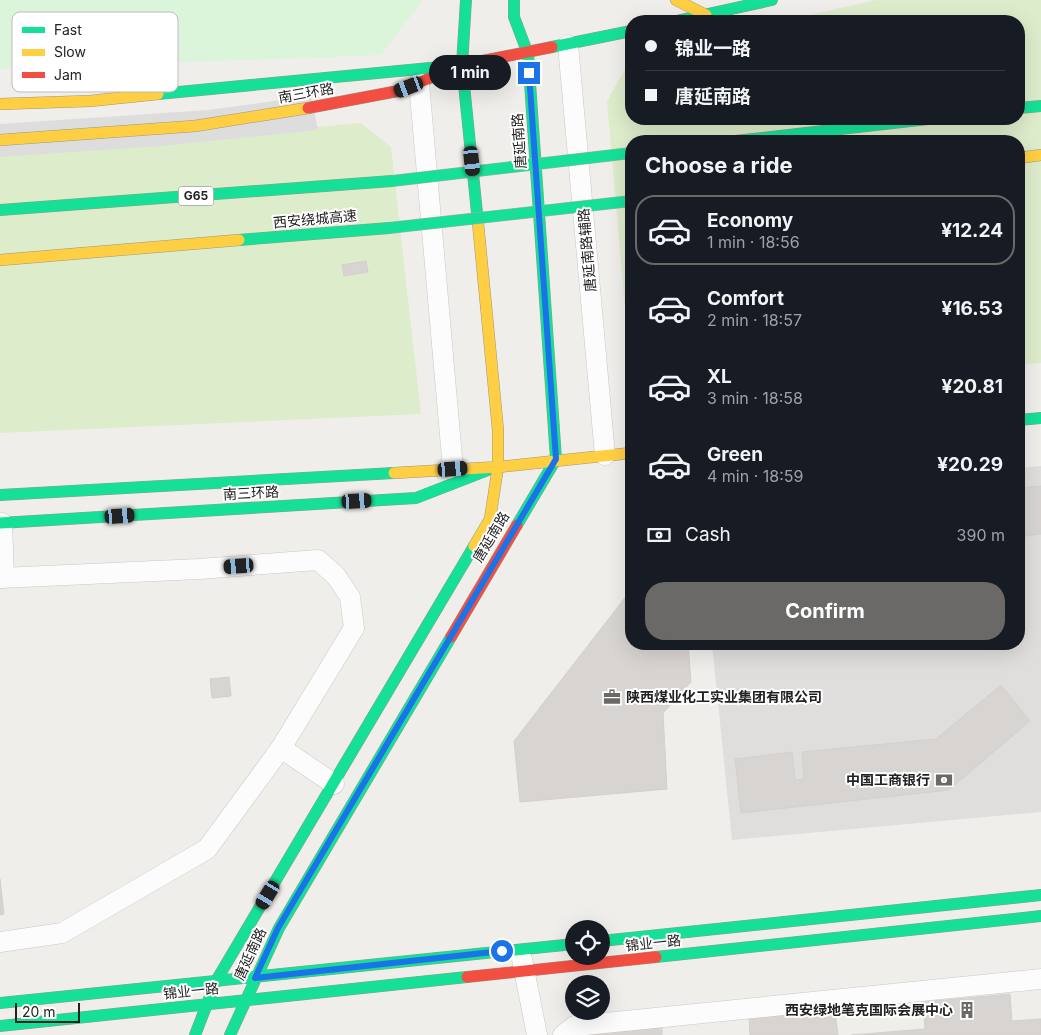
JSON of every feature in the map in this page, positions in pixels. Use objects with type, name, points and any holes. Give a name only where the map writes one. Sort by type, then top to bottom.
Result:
[{"type":"main road","name":"唐延南路","points":[[196,1035],[216,980],[490,519],[498,466],[498,430],[462,65],[466,0]]},
{"type":"main road","name":"唐延南路","points":[[230,1035],[278,928],[556,459],[528,54],[514,17],[514,0]]},
{"type":"main road","points":[[676,0],[706,15],[772,0]]},
{"type":"main road","name":"南三环路","points":[[0,104],[90,101],[462,65],[528,54],[625,32]]},
{"type":"main road","name":"南三环路","points":[[0,140],[195,126],[309,108],[398,91],[462,65]]},
{"type":"main road","points":[[1025,107],[1041,106]]},
{"type":"main road","points":[[788,135],[876,125]]},
{"type":"main road","name":"G65","points":[[0,210],[392,181],[625,154]]},
{"type":"main road","points":[[1025,157],[1041,155]]},
{"type":"main road","name":"西安绕城高速","points":[[0,260],[389,228],[625,202]]},
{"type":"main road","points":[[1025,419],[1041,418]]},
{"type":"main road","name":"南三环路","points":[[0,494],[453,469],[625,453]]},
{"type":"main road","name":"南三环路","points":[[1,522],[416,498],[498,466]]},
{"type":"main road","name":"锦业一路","points":[[610,940],[1041,895]]},
{"type":"main road","name":"锦业一路","points":[[0,1026],[1041,916]]},
{"type":"main road","name":"锦业一路","points":[[0,1003],[565,945]]},
{"type":"street","name":"唐延南路辅路","points":[[568,45],[605,455]]},
{"type":"street","points":[[419,83],[453,469]]},
{"type":"street","points":[[0,942],[62,933],[207,849],[281,748],[354,628],[350,597],[336,576],[318,560],[2,578],[1,522]]},
{"type":"street","points":[[281,748],[334,784]]},
{"type":"street","points":[[521,949],[537,1035]]},
{"type":"street","points":[[563,1035],[575,1026],[1041,979]]},
{"type":"shaded area","points":[[1041,466],[1041,812],[732,840],[713,650],[1025,650],[1025,467]]},
{"type":"green space","points":[[0,0],[423,0],[381,55],[178,62],[178,12],[12,12],[12,69],[0,69]]},
{"type":"green space","points":[[876,0],[1041,0],[1041,363],[1025,364],[1025,135],[625,135],[625,308],[607,101],[625,70],[625,125],[1025,125],[1025,15],[810,15]]},
{"type":"green space","points":[[361,123],[391,147],[421,414],[0,433],[0,154],[117,146]]},
{"type":"pier","points":[[311,96],[318,130],[162,146],[0,157],[0,124],[208,110]]},
{"type":"building","points":[[366,261],[368,272],[344,276],[342,265]]},
{"type":"building","points":[[1041,486],[1041,534],[1025,536],[1025,487]]},
{"type":"building","name":"陕西煤业化工实业集团有限公司","points":[[625,598],[625,650],[688,650],[691,682],[663,713],[667,789],[520,802],[514,741]]},
{"type":"building","points":[[229,677],[231,696],[212,698],[210,679]]},
{"type":"building","points":[[1001,685],[1030,721],[949,790],[741,813],[735,759],[792,752],[795,780],[804,779],[802,752],[936,739]]},
{"type":"building","points":[[0,879],[4,914],[0,915]]},
{"type":"building","name":"西安绿地笔克国际会展中心","points":[[1010,994],[1012,1021],[1041,1019],[1041,1035],[851,1035],[925,1029],[923,1002]]},
{"type":"building","name":"西安绿地笔克国际会展中心","points":[[835,1011],[838,1035],[750,1035],[749,1018]]},
{"type":"building","points":[[662,1027],[662,1035],[576,1035]]},
{"type":"traffic: fast","points":[[466,0],[462,65],[478,223]]},
{"type":"traffic: fast","points":[[514,0],[514,17],[528,54],[556,459],[517,525]]},
{"type":"traffic: fast","points":[[703,15],[772,0]]},
{"type":"traffic: fast","points":[[552,47],[625,32]]},
{"type":"traffic: fast","points":[[158,94],[451,66]]},
{"type":"traffic: fast","points":[[1025,107],[1041,106]]},
{"type":"traffic: fast","points":[[788,135],[875,125]]},
{"type":"traffic: fast","points":[[392,181],[625,154]]},
{"type":"traffic: fast","points":[[0,210],[392,181]]},
{"type":"traffic: fast","points":[[389,228],[625,202]]},
{"type":"traffic: fast","points":[[239,240],[389,228]]},
{"type":"traffic: fast","points":[[1025,419],[1041,418]]},
{"type":"traffic: fast","points":[[0,523],[416,498],[488,470]]},
{"type":"traffic: fast","points":[[0,495],[394,473]]},
{"type":"traffic: fast","points":[[195,1035],[216,981],[474,546]]},
{"type":"traffic: fast","points":[[230,1035],[279,928],[451,637]]},
{"type":"traffic: fast","points":[[610,940],[1041,895]]},
{"type":"traffic: fast","points":[[656,957],[1041,916]]},
{"type":"traffic: fast","points":[[0,1003],[565,945]]},
{"type":"traffic: fast","points":[[0,1026],[467,977]]},
{"type":"traffic: slow","points":[[676,0],[706,15]]},
{"type":"traffic: slow","points":[[0,104],[90,101],[158,94]]},
{"type":"traffic: slow","points":[[0,140],[195,126],[308,108]]},
{"type":"traffic: slow","points":[[1025,157],[1041,155]]},
{"type":"traffic: slow","points":[[474,546],[490,519],[498,467],[498,430],[478,223]]},
{"type":"traffic: slow","points":[[0,260],[239,240]]},
{"type":"traffic: slow","points":[[394,473],[498,467],[625,454]]},
{"type":"traffic: jam","points":[[308,108],[398,91],[462,65],[552,47]]},
{"type":"traffic: jam","points":[[451,637],[517,525]]},
{"type":"traffic: jam","points":[[467,977],[656,957]]},
{"type":"place","name":"陕西煤业化工实业集团有限公司","points":[[612,697]]},
{"type":"place","name":"中国工商银行","points":[[944,780]]},
{"type":"place","name":"西安绿地笔克国际会展中心","points":[[967,1010]]},
{"type":"route","points":[[502,951],[255,978],[278,928],[556,459],[529,73]]}]
